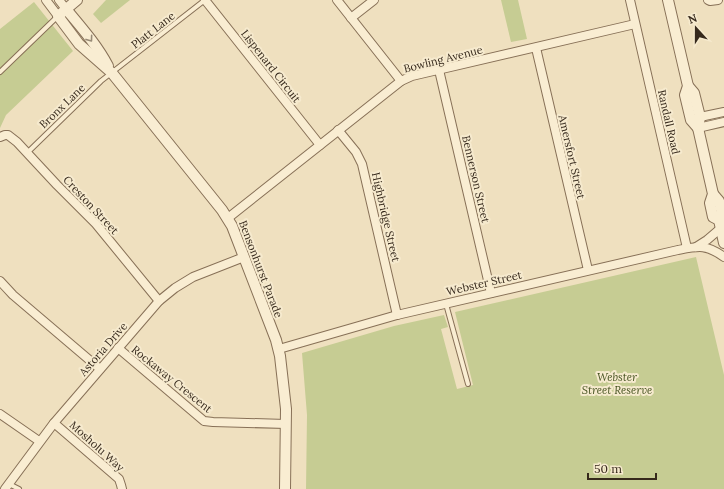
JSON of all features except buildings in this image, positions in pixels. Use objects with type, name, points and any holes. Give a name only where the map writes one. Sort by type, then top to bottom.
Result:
[{"type":"street","name":"Bensonhurst Parade","points":[[46,0],[62,12]]},
{"type":"street","name":"Bensonhurst Parade","points":[[59,0],[62,12],[79,44],[112,73],[228,218],[232,226],[278,349],[282,366],[286,424],[285,489]]},
{"type":"street","points":[[62,12],[77,0]]},
{"type":"street","name":"Lispenard Circuit","points":[[205,0],[320,145]]},
{"type":"street","points":[[337,0],[401,81]]},
{"type":"street","points":[[351,18],[374,0]]},
{"type":"street","name":"Randall Road","points":[[630,0],[687,248]]},
{"type":"street","points":[[668,0],[688,86],[685,94],[698,128],[713,194],[710,203],[713,216],[721,218],[724,243]]},
{"type":"street","points":[[708,0],[718,0]]},
{"type":"street","name":"Bowling Avenue","points":[[228,218],[401,81],[412,76],[635,24]]},
{"type":"street","name":"Amersfort Street","points":[[536,48],[588,270]]},
{"type":"street","name":"Bennerson Street","points":[[439,70],[491,293]]},
{"type":"street","points":[[695,118],[724,112]]},
{"type":"street","points":[[698,128],[724,122]]},
{"type":"street","name":"Highbridge Street","points":[[338,130],[356,152],[362,164],[397,315]]},
{"type":"street","name":"Creston Street","points":[[0,137],[8,135],[17,142],[96,224],[159,301]]},
{"type":"street","name":"Webster Street","points":[[696,247],[707,240],[721,218]]},
{"type":"street","name":"Webster Street","points":[[278,349],[397,315],[687,248],[707,247],[724,257]]},
{"type":"street","name":"Astoria Drive","points":[[7,486],[54,422],[159,301],[175,288],[193,277],[244,258]]},
{"type":"street","points":[[0,281],[14,295],[100,369]]},
{"type":"street","name":"Rockaway Crescent","points":[[118,348],[204,421],[286,424]]},
{"type":"street","points":[[0,414],[39,441]]},
{"type":"street","name":"Mosholu Way","points":[[54,422],[119,479],[122,489]]},
{"type":"lane","name":"Platt Lane","points":[[112,73],[205,0]]},
{"type":"lane","points":[[0,72],[62,12]]},
{"type":"lane","name":"Bronx Lane","points":[[27,153],[96,86],[112,73]]},
{"type":"lane","points":[[446,303],[468,384]]},
{"type":"lane","points":[[7,486],[19,489]]},
{"type":"green space","points":[[106,0],[130,0],[101,23],[93,14]]},
{"type":"green space","points":[[501,0],[518,0],[527,39],[511,42]]},
{"type":"green space","points":[[34,2],[73,51],[6,115],[0,128],[0,29]]},
{"type":"green space","name":"Webster Street Reserve","points":[[696,257],[724,375],[724,489],[306,489],[307,415],[302,353],[394,326],[444,315],[448,327],[441,329],[457,389],[473,385],[455,312]]}]
